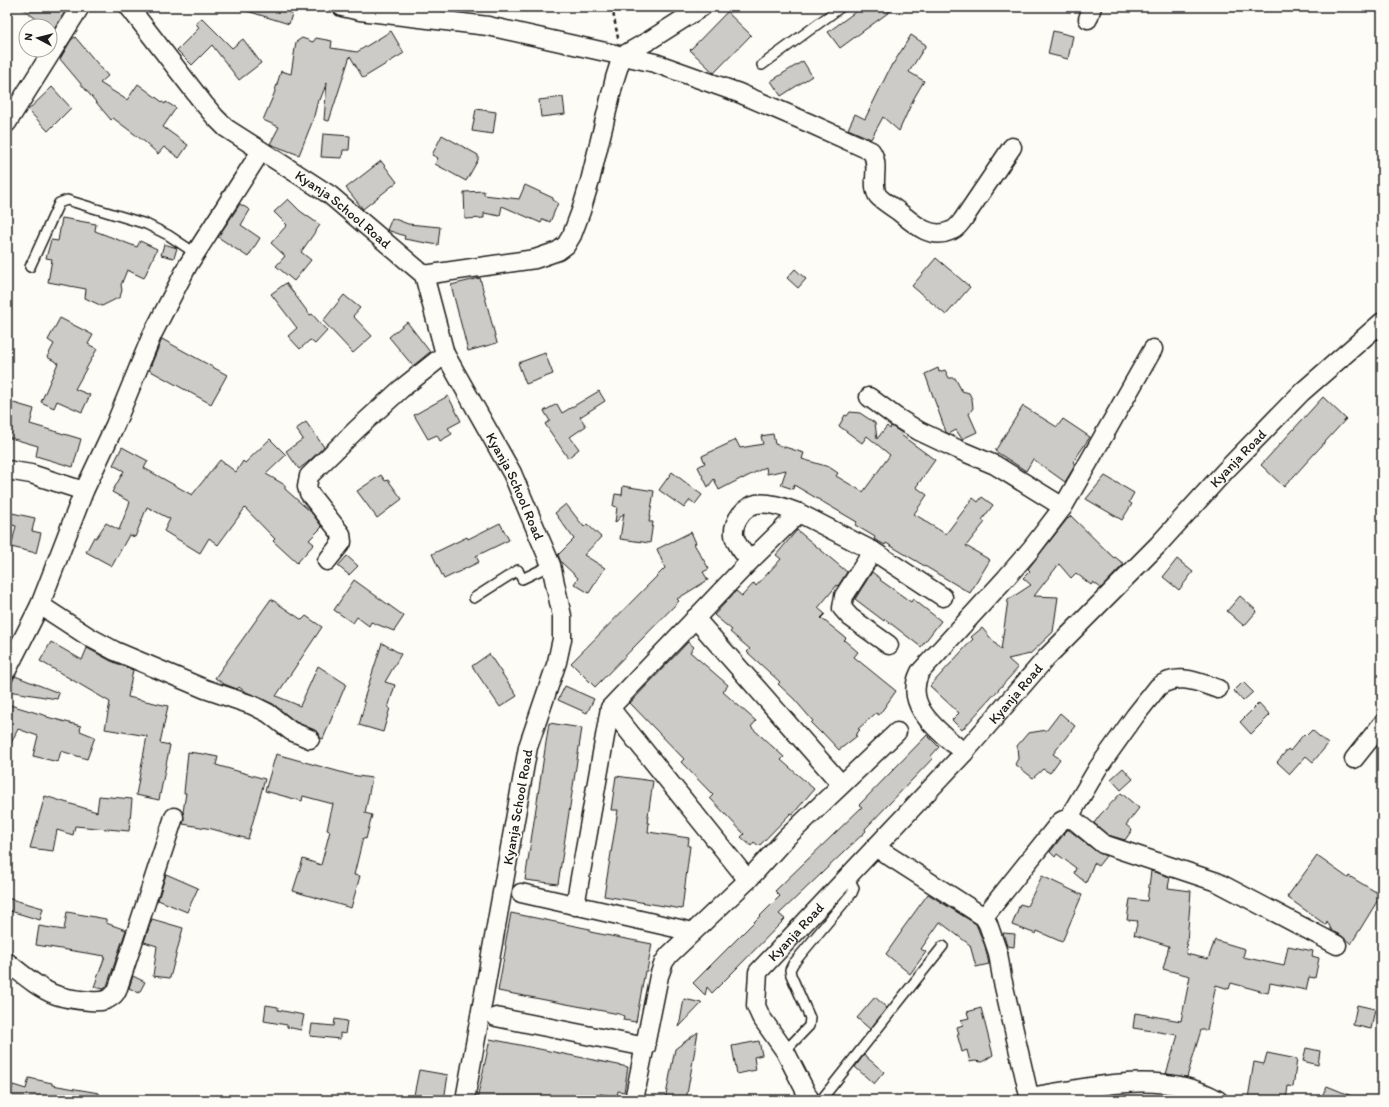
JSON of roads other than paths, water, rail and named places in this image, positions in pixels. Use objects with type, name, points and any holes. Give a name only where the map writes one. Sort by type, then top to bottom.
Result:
[{"type":"street","points":[[7,123],[80,7]]},
{"type":"street","name":"Kyanja School Road","points":[[129,7],[215,117],[226,128],[330,195],[424,275],[445,354],[512,473],[551,565],[562,616],[562,639],[557,662],[528,747],[464,1100]]},
{"type":"street","points":[[342,7],[488,26],[655,63],[739,93],[870,151],[876,162],[876,188],[878,196],[925,231],[937,234],[951,231],[962,221],[1012,147]]},
{"type":"street","points":[[424,275],[535,259],[558,251],[566,245],[572,235],[581,211],[590,181],[615,78],[622,56],[702,7]]},
{"type":"street","points":[[7,670],[40,605],[84,491],[115,425],[152,335],[195,253],[261,151]]},
{"type":"street","name":"Kyanja Road","points":[[810,1100],[785,1051],[761,1017],[756,1006],[758,972],[964,753],[1047,657],[1158,545],[1225,471],[1302,392],[1382,322]]},
{"type":"street","points":[[964,753],[924,716],[918,705],[915,692],[916,678],[1016,566],[1064,507],[1153,349]]},
{"type":"street","points":[[327,561],[342,542],[341,534],[309,493],[309,476],[356,429],[401,389],[445,354]]},
{"type":"street","points":[[870,397],[896,417],[920,431],[995,465],[1064,507]]},
{"type":"street","points":[[7,470],[31,474],[84,491]]},
{"type":"street","points":[[750,561],[736,544],[733,532],[736,520],[743,511],[755,504],[773,504],[799,513],[873,551],[943,597]]},
{"type":"street","points":[[575,906],[610,708],[750,561],[799,513]]},
{"type":"street","points":[[873,551],[844,596],[842,608],[850,617],[889,646]]},
{"type":"street","points":[[40,605],[89,637],[115,651],[205,689],[252,705],[268,713],[291,731],[310,739]]},
{"type":"street","points":[[695,618],[841,784]]},
{"type":"street","points":[[1068,819],[1098,768],[1135,716],[1158,687],[1163,683],[1181,678],[1193,680],[1218,689]]},
{"type":"street","points":[[610,708],[748,880]]},
{"type":"street","points":[[1354,759],[1382,724]]},
{"type":"street","points":[[634,1100],[646,1047],[659,976],[664,962],[693,932],[748,880],[787,837],[896,732]]},
{"type":"street","points":[[7,962],[55,995],[73,999],[96,1001],[106,1000],[113,997],[117,991],[174,816]]},
{"type":"street","points":[[984,917],[1060,822],[1064,819],[1068,819],[1074,820],[1103,844],[1217,882],[1337,944]]},
{"type":"street","points":[[875,847],[984,917],[998,953],[1002,978],[1030,1099],[1123,1083],[1155,1082],[1186,1088],[1211,1096],[1218,1100]]},
{"type":"street","points":[[521,894],[693,932]]},
{"type":"street","points":[[496,1017],[646,1047]]},
{"type":"lane","points":[[762,65],[841,7]]},
{"type":"lane","points":[[30,267],[60,203],[67,200],[146,224],[168,235],[195,253]]},
{"type":"lane","points":[[474,598],[518,570],[522,579],[551,565]]},
{"type":"lane","points":[[785,1051],[809,1026],[810,1018],[790,975],[790,970],[852,893],[854,888],[848,876]]},
{"type":"lane","points":[[821,1100],[943,946]]}]
